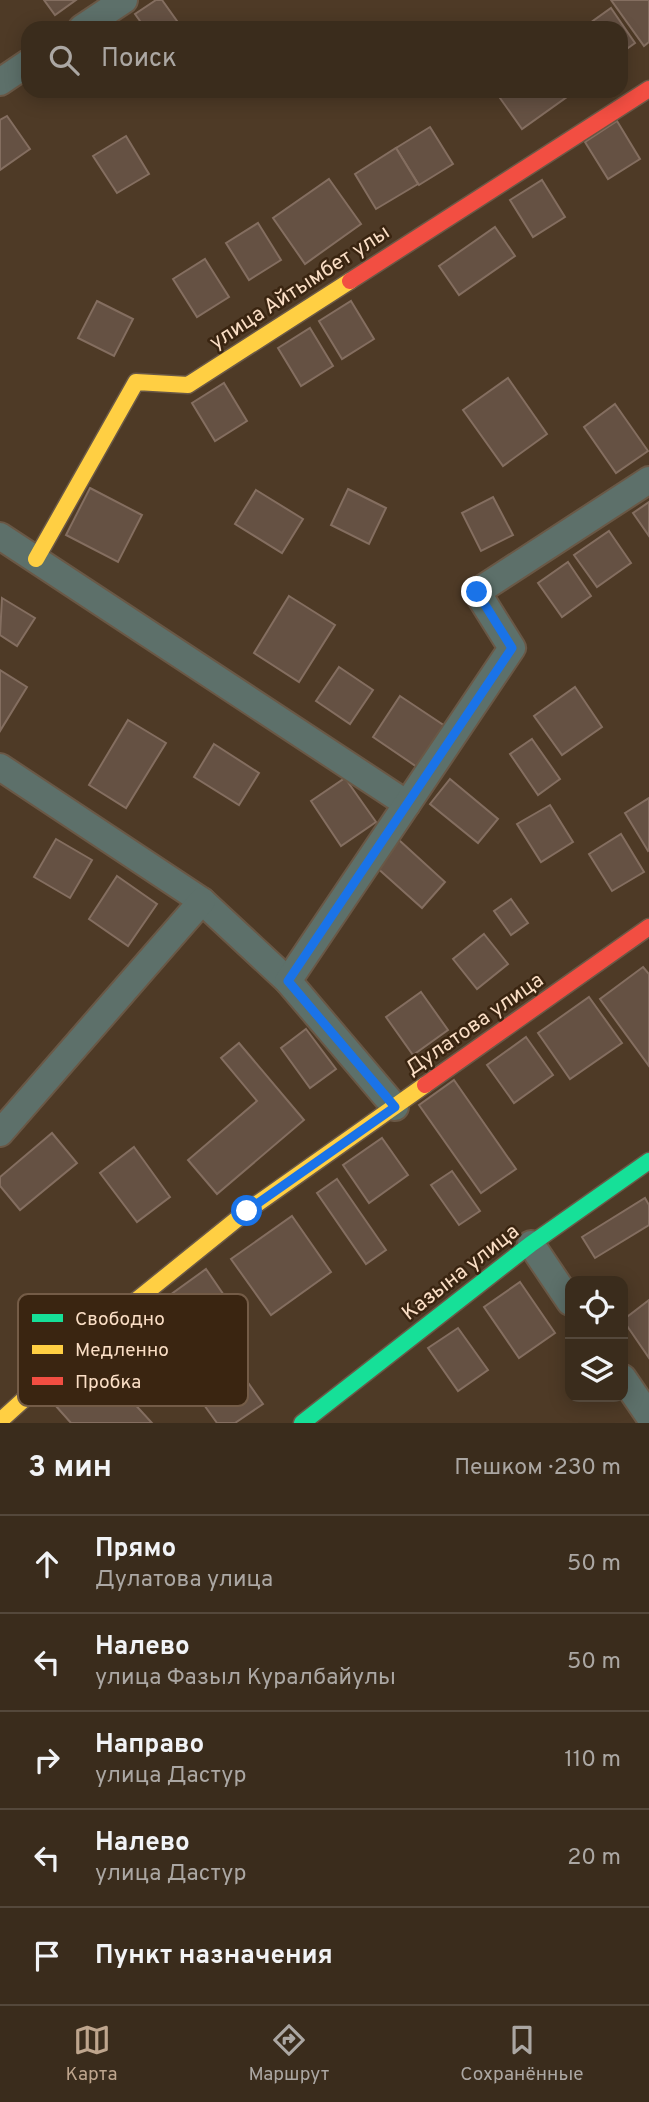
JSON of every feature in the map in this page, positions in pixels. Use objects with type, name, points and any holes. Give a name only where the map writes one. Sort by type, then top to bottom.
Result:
[{"type":"street","points":[[92,21],[124,0]]},
{"type":"street","points":[[0,82],[21,68]]},
{"type":"street","name":"улица Айтымбет улы","points":[[36,559],[135,382],[188,385],[649,89]]},
{"type":"street","points":[[288,981],[512,648],[477,592],[649,480]]},
{"type":"street","points":[[0,536],[407,804]]},
{"type":"street","points":[[0,767],[202,901],[288,981],[395,1107]]},
{"type":"street","points":[[0,1133],[202,901]]},
{"type":"street","name":"Дулатова улица","points":[[144,1294],[247,1211],[649,927]]},
{"type":"street","name":"Казына улица","points":[[302,1423],[531,1244],[649,1161]]},
{"type":"street","points":[[531,1244],[565,1295]]},
{"type":"street","points":[[628,1385],[649,1416]]},
{"type":"street","name":"Дулатова улица","points":[[2,1420],[18,1405]]},
{"type":"building","points":[[44,0],[76,0],[55,15]]},
{"type":"building","points":[[156,0],[162,0],[177,21],[140,21],[135,14]]},
{"type":"building","points":[[611,0],[649,0],[649,42],[644,46]]},
{"type":"building","points":[[611,8],[620,21],[593,21]]},
{"type":"building","points":[[628,33],[635,43],[628,48]]},
{"type":"building","points":[[500,98],[565,98],[522,129]]},
{"type":"building","points":[[7,116],[30,149],[0,170],[0,120]]},
{"type":"building","points":[[617,121],[640,159],[608,179],[585,142]]},
{"type":"building","points":[[430,127],[453,164],[419,185],[396,148]]},
{"type":"building","points":[[126,136],[149,174],[117,193],[93,156]]},
{"type":"building","points":[[396,148],[418,184],[376,209],[355,174]]},
{"type":"building","points":[[329,179],[361,224],[305,264],[273,218]]},
{"type":"building","points":[[542,180],[565,217],[533,237],[510,200]]},
{"type":"building","points":[[258,223],[281,260],[249,280],[226,243]]},
{"type":"building","points":[[495,227],[515,256],[459,295],[439,266]]},
{"type":"building","points":[[205,259],[229,297],[197,317],[173,279]]},
{"type":"building","points":[[97,301],[133,319],[114,356],[78,338]]},
{"type":"building","points":[[351,301],[374,339],[342,359],[319,321]]},
{"type":"building","points":[[310,328],[333,366],[301,386],[278,348]]},
{"type":"building","points":[[508,378],[547,434],[503,466],[463,410]]},
{"type":"building","points":[[224,383],[247,421],[215,441],[192,403]]},
{"type":"building","points":[[615,404],[648,451],[616,473],[584,427]]},
{"type":"building","points":[[90,488],[142,515],[118,562],[66,535]]},
{"type":"building","points":[[348,489],[386,508],[369,544],[331,525]]},
{"type":"building","points":[[256,490],[303,519],[282,553],[235,524]]},
{"type":"building","points":[[493,497],[513,535],[481,551],[462,513]]},
{"type":"building","points":[[649,502],[649,536],[633,513]]},
{"type":"building","points":[[609,531],[631,563],[597,587],[574,555]]},
{"type":"building","points":[[568,562],[591,596],[562,617],[538,583]]},
{"type":"building","points":[[289,596],[335,625],[299,682],[254,653]]},
{"type":"building","points":[[2,598],[35,618],[17,646],[0,635]]},
{"type":"building","points":[[339,667],[373,690],[350,724],[316,701]]},
{"type":"building","points":[[0,670],[27,687],[0,731]]},
{"type":"building","points":[[575,687],[602,727],[562,755],[534,716]]},
{"type":"building","points":[[400,696],[445,726],[417,767],[373,737]]},
{"type":"building","points":[[128,720],[166,743],[126,808],[89,785]]},
{"type":"building","points":[[532,739],[560,779],[538,795],[510,754]]},
{"type":"building","points":[[214,744],[259,773],[239,805],[194,777]]},
{"type":"building","points":[[345,778],[376,822],[341,846],[311,801]]},
{"type":"building","points":[[450,779],[498,819],[478,843],[430,804]]},
{"type":"building","points":[[649,798],[649,850],[648,851],[625,813]]},
{"type":"building","points":[[550,805],[573,842],[541,862],[517,824]]},
{"type":"building","points":[[621,834],[644,872],[612,891],[589,854]]},
{"type":"building","points":[[56,839],[92,860],[70,898],[34,877]]},
{"type":"building","points":[[399,840],[445,882],[422,908],[375,866]]},
{"type":"building","points":[[117,876],[157,904],[128,946],[89,919]]},
{"type":"building","points":[[511,899],[528,923],[511,935],[494,911]]},
{"type":"building","points":[[484,934],[508,964],[477,989],[453,959]]},
{"type":"building","points":[[643,967],[649,974],[649,1066],[600,999]]},
{"type":"building","points":[[421,992],[448,1030],[413,1055],[386,1017]]},
{"type":"building","points":[[589,997],[622,1043],[570,1079],[538,1033]]},
{"type":"building","points":[[306,1029],[336,1069],[310,1088],[281,1048]]},
{"type":"building","points":[[526,1037],[553,1075],[514,1103],[487,1065]]},
{"type":"building","points":[[239,1043],[304,1120],[217,1194],[188,1160],[257,1101],[221,1058]]},
{"type":"building","points":[[454,1080],[516,1169],[481,1193],[419,1105]]},
{"type":"building","points":[[52,1133],[77,1163],[20,1210],[0,1186],[0,1177]]},
{"type":"building","points":[[382,1138],[408,1175],[369,1203],[343,1165]]},
{"type":"building","points":[[134,1147],[170,1197],[137,1222],[100,1173]]},
{"type":"building","points":[[452,1171],[480,1211],[459,1225],[431,1185]]},
{"type":"building","points":[[337,1179],[386,1250],[366,1264],[317,1193]]},
{"type":"building","points":[[645,1198],[649,1205],[649,1225],[595,1258],[582,1237]]},
{"type":"building","points":[[292,1216],[331,1272],[271,1315],[231,1259]]},
{"type":"building","points":[[206,1269],[223,1294],[171,1294]]},
{"type":"building","points":[[520,1282],[555,1333],[519,1358],[484,1307]]},
{"type":"building","points":[[649,1300],[649,1358],[628,1327],[628,1316]]},
{"type":"building","points":[[458,1328],[488,1370],[458,1391],[428,1348]]},
{"type":"building","points":[[248,1383],[263,1404],[235,1423],[217,1423],[205,1406],[248,1406]]},
{"type":"building","points":[[56,1406],[136,1406],[152,1423],[71,1423]]},
{"type":"traffic: fast","points":[[302,1423],[531,1244],[649,1161]]},
{"type":"traffic: slow","points":[[36,559],[136,382],[188,385],[350,281]]},
{"type":"traffic: slow","points":[[144,1294],[247,1211],[425,1085]]},
{"type":"traffic: slow","points":[[0,1421],[18,1405]]},
{"type":"traffic: jam","points":[[350,281],[649,89]]},
{"type":"traffic: jam","points":[[425,1085],[649,927]]},
{"type":"route","points":[[247,1211],[395,1107],[288,981],[512,648],[477,592]]}]
